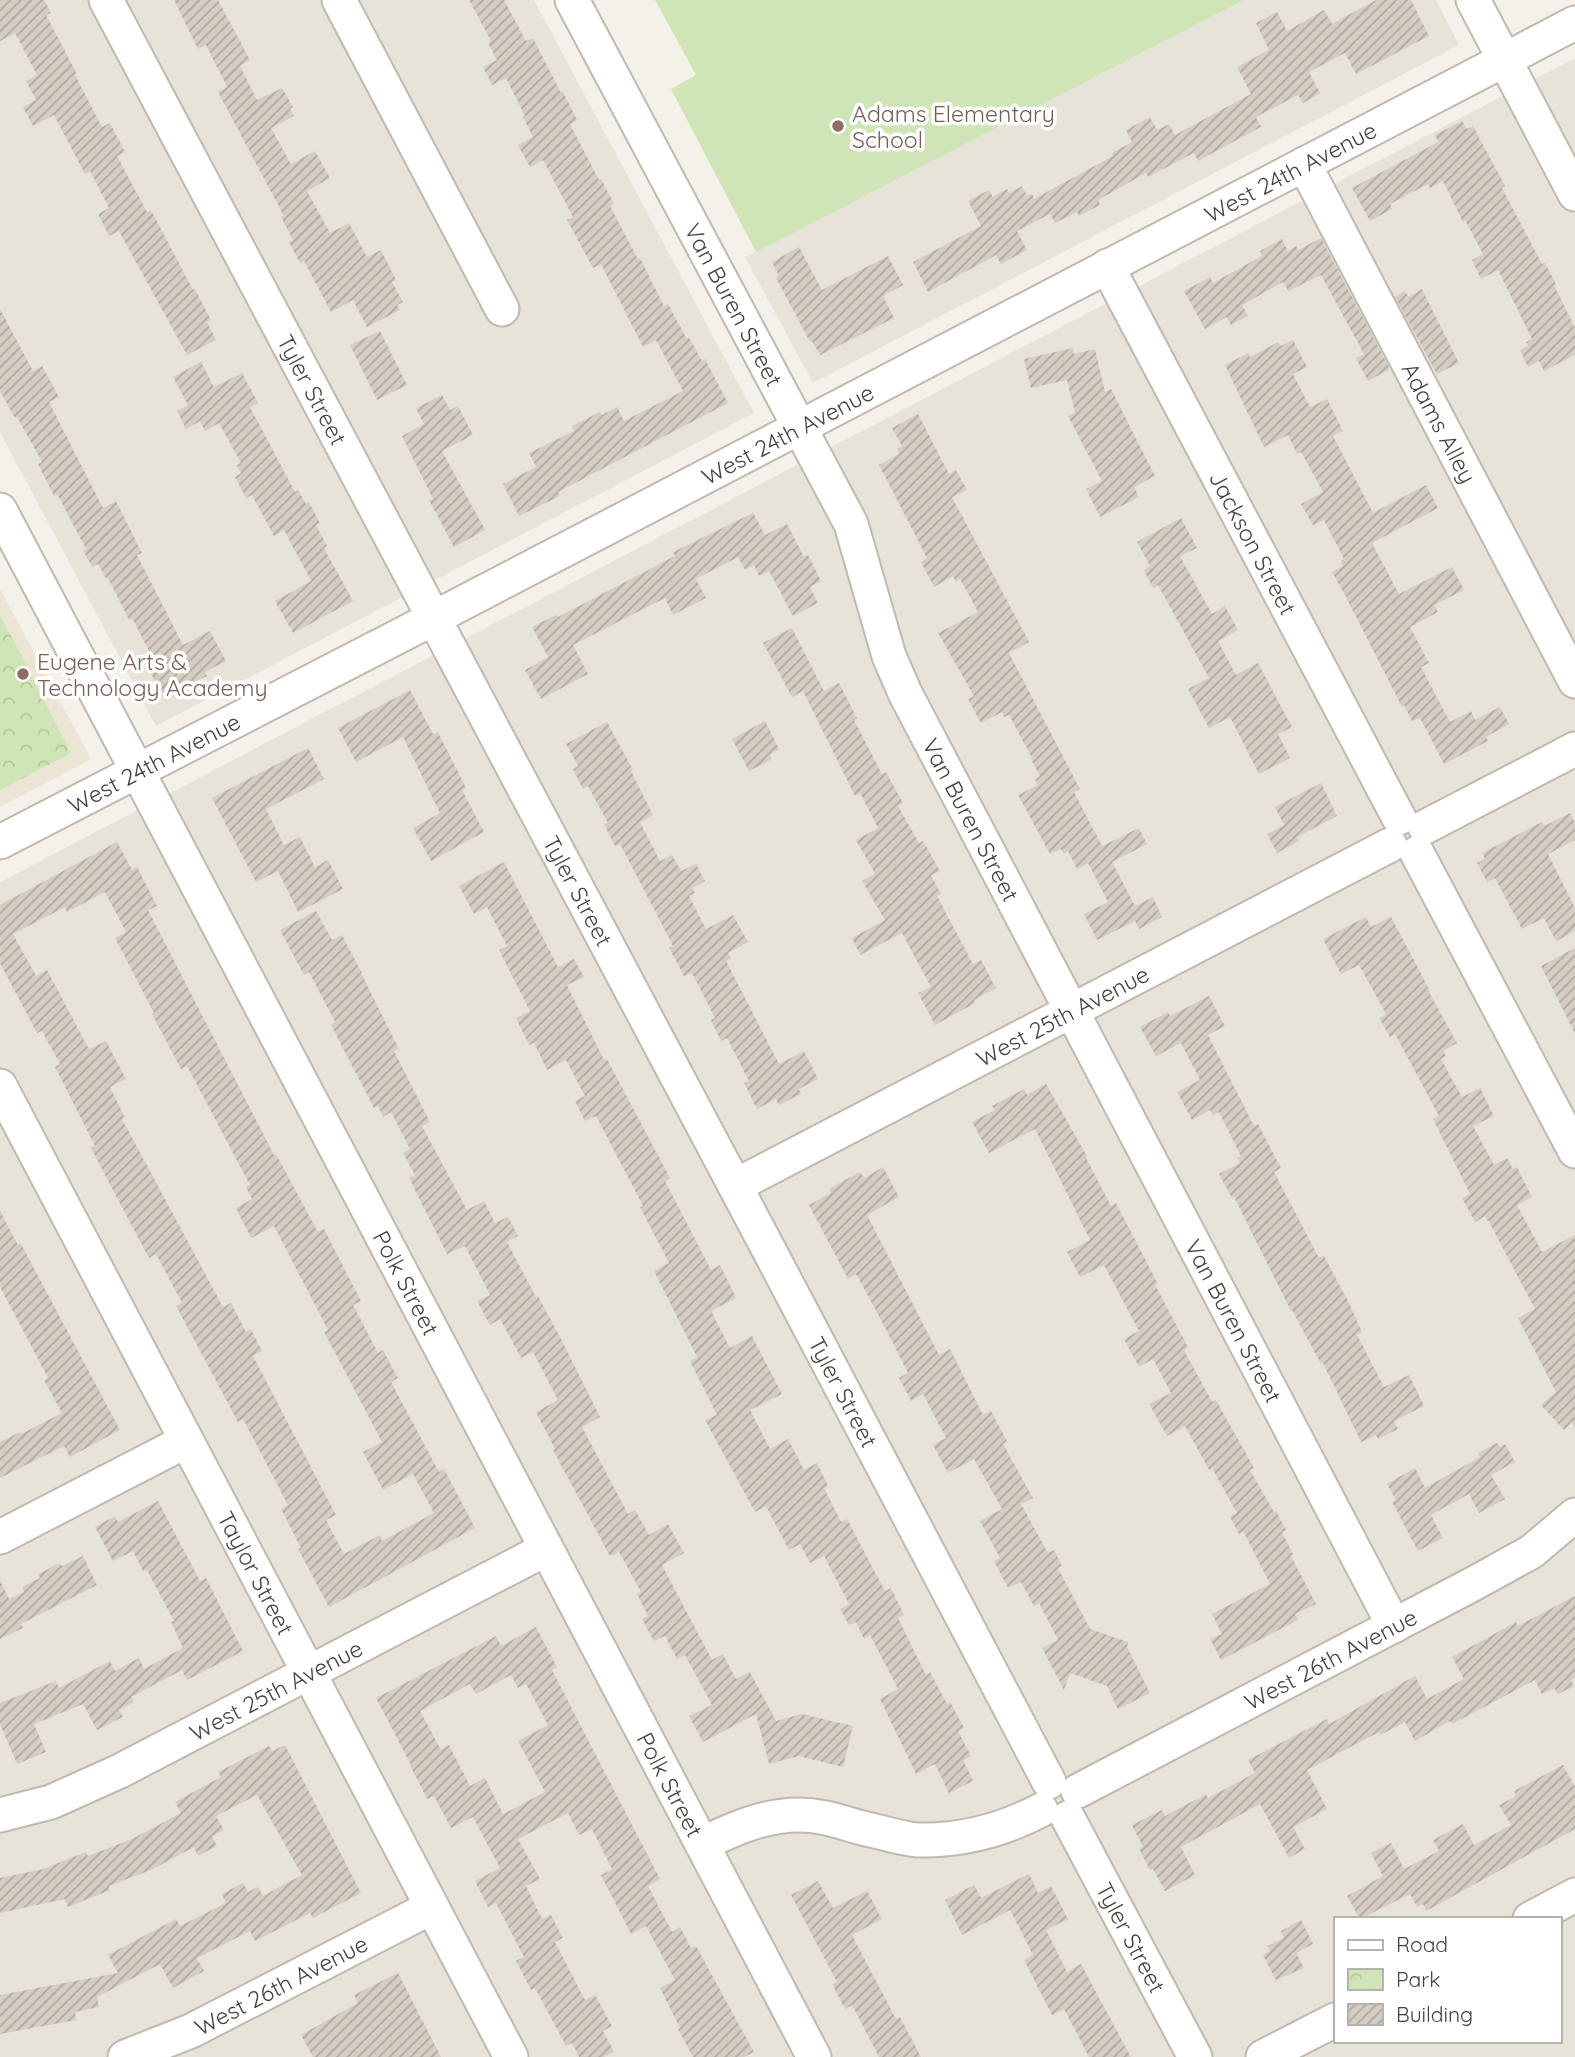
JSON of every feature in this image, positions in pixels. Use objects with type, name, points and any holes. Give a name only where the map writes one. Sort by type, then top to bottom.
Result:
[{"type":"street","name":"Tyler Street","points":[[106,0],[1195,2057]]},
{"type":"street","points":[[339,0],[502,309]]},
{"type":"street","name":"Van Buren Street","points":[[572,0],[850,524],[889,656],[905,693],[1394,1626]]},
{"type":"street","points":[[1473,0],[1575,194]]},
{"type":"street","name":"West 24th Avenue","points":[[0,842],[1575,23]]},
{"type":"street","name":"Adams Alley","points":[[1304,164],[1575,681]]},
{"type":"street","name":"Jackson Street","points":[[1107,266],[1575,1151]]},
{"type":"street","name":"Polk Street","points":[[0,510],[814,2057]]},
{"type":"street","name":"West 25th Avenue","points":[[735,1186],[1575,749]]},
{"type":"street","name":"Taylor Street","points":[[0,1086],[511,2057]]},
{"type":"street","points":[[0,1537],[186,1441]]},
{"type":"street","name":"West 26th Avenue","points":[[702,1844],[740,1826],[769,1818],[796,1815],[826,1817],[916,1840],[982,1834],[1028,1817],[1531,1552],[1575,1516]]},
{"type":"street","name":"West 25th Avenue","points":[[0,1815],[51,1802],[120,1770],[545,1549]]},
{"type":"street","points":[[1534,1917],[1575,1895]]},
{"type":"street","name":"West 26th Avenue","points":[[125,2057],[191,2031],[432,1906]]},
{"type":"street","points":[[1263,2057],[1334,2021]]},
{"type":"shaded area","points":[[0,0],[534,0],[754,413],[156,726],[0,432]]},
{"type":"shaded area","points":[[1244,0],[1436,0],[1459,45],[813,383],[745,257]]},
{"type":"shaded area","points":[[1575,58],[1575,2057],[0,2057],[0,882]]},
{"type":"shaded area","name":"Eugene Arts & Technology Academy","points":[[0,589],[91,759],[0,807]]},
{"type":"green space","name":"Adams Elementary School","points":[[655,0],[1244,0],[756,252],[671,89],[696,75]]},
{"type":"green space","name":"Eugene Arts & Technology Academy","points":[[0,614],[71,753],[0,790]]},
{"type":"building","points":[[0,0],[44,0],[51,13],[46,15],[77,74],[75,75],[102,127],[110,123],[125,152],[117,156],[147,212],[151,210],[193,290],[195,289],[211,320],[207,322],[216,340],[187,355],[119,231],[109,236],[98,214],[109,208],[90,171],[85,174],[54,115],[33,126],[23,107],[36,100],[26,81],[37,75],[15,33],[0,41]]},
{"type":"building","points":[[174,0],[218,0],[250,60],[240,66],[257,100],[282,88],[293,107],[290,109],[294,116],[271,128],[291,164],[315,151],[330,178],[307,191],[330,233],[349,223],[367,257],[381,250],[396,280],[392,282],[403,302],[397,305],[400,310],[367,327],[353,300],[331,312],[304,261],[300,263],[289,242],[293,240],[281,217],[284,216],[218,92],[227,87],[206,45],[198,49]]},
{"type":"building","points":[[469,0],[504,0],[526,41],[533,38],[577,120],[570,124],[614,204],[610,206],[638,259],[640,258],[664,306],[668,304],[687,339],[689,337],[702,361],[705,359],[728,403],[558,492],[560,496],[519,516],[503,484],[536,467],[529,453],[574,431],[572,426],[600,412],[602,415],[617,407],[624,421],[683,391],[656,340],[643,347],[601,264],[593,268],[567,220],[573,217],[543,160],[530,167],[518,145],[533,137],[506,78],[492,85],[483,67],[497,60],[488,43],[491,41]]},
{"type":"building","points":[[1376,0],[1411,0],[1429,36],[1356,74],[1345,53],[1309,72],[1320,93],[1303,103],[1298,95],[1256,117],[1261,127],[1198,161],[1194,153],[1148,177],[1146,173],[1098,200],[1100,205],[1079,216],[1077,212],[1055,223],[1050,214],[1017,231],[1027,250],[1001,264],[996,255],[928,292],[913,262],[981,226],[968,201],[989,190],[993,197],[1007,189],[1009,193],[1022,186],[1027,196],[1032,194],[1034,199],[1113,156],[1112,153],[1132,142],[1126,130],[1150,117],[1157,130],[1169,124],[1175,135],[1251,94],[1237,67],[1269,50],[1256,23],[1277,12],[1287,31],[1324,10],[1332,24]]},
{"type":"building","points":[[1462,121],[1467,129],[1473,126],[1505,186],[1502,188],[1542,264],[1545,263],[1556,284],[1554,285],[1575,328],[1575,355],[1544,371],[1539,361],[1528,367],[1520,350],[1528,346],[1526,342],[1532,339],[1498,270],[1481,279],[1472,260],[1483,254],[1465,220],[1463,222],[1443,181],[1430,188],[1428,184],[1390,204],[1392,209],[1370,221],[1352,188],[1438,142],[1435,135]]},
{"type":"building","points":[[1321,238],[1390,369],[1368,381],[1356,358],[1364,354],[1321,275],[1288,291],[1283,282],[1242,305],[1248,316],[1231,325],[1227,317],[1205,329],[1184,291],[1210,277],[1213,283],[1262,256],[1260,251],[1282,239],[1288,251],[1296,246],[1298,250]]},
{"type":"building","points":[[799,247],[822,290],[888,256],[903,285],[883,296],[894,318],[820,355],[812,341],[810,342],[776,278],[779,276],[772,262]]},
{"type":"building","points":[[1422,289],[1459,363],[1437,374],[1395,297],[1405,291],[1408,297]]},
{"type":"building","points":[[0,309],[33,371],[42,366],[59,397],[49,402],[103,508],[116,501],[142,553],[137,555],[183,645],[210,631],[226,661],[205,672],[207,676],[185,687],[183,683],[162,694],[146,664],[154,660],[132,618],[129,620],[98,564],[92,567],[83,550],[86,549],[38,464],[42,462],[0,391]]},
{"type":"building","points":[[380,331],[407,385],[377,400],[350,345]]},
{"type":"building","points":[[1293,340],[1307,367],[1293,374],[1310,407],[1327,399],[1343,431],[1333,436],[1373,513],[1426,485],[1438,508],[1372,543],[1399,594],[1452,567],[1464,590],[1434,605],[1438,612],[1410,627],[1429,663],[1421,667],[1450,722],[1471,711],[1475,720],[1500,707],[1509,724],[1486,737],[1488,741],[1444,764],[1420,718],[1412,721],[1404,705],[1402,707],[1332,572],[1343,566],[1341,561],[1344,559],[1324,520],[1313,525],[1301,504],[1323,492],[1301,452],[1297,454],[1288,435],[1264,447],[1225,365],[1248,353],[1250,357],[1278,342],[1281,346]]},
{"type":"building","points":[[1073,348],[1074,354],[1095,349],[1105,392],[1111,389],[1155,476],[1134,487],[1139,497],[1100,517],[1086,489],[1102,481],[1068,416],[1075,412],[1067,380],[1031,388],[1024,359]]},
{"type":"building","points":[[201,362],[214,387],[242,373],[258,403],[250,407],[295,492],[298,490],[306,504],[309,502],[320,523],[316,525],[327,546],[324,548],[353,601],[293,633],[275,601],[311,581],[284,530],[274,536],[252,495],[246,498],[235,477],[241,473],[237,465],[241,463],[219,423],[205,431],[200,421],[186,429],[177,411],[188,405],[173,377]]},
{"type":"building","points":[[442,395],[450,410],[458,406],[473,435],[442,451],[485,530],[454,547],[429,500],[433,499],[402,436],[424,424],[416,408]]},
{"type":"building","points":[[918,414],[949,474],[956,470],[967,490],[952,497],[1029,642],[1009,653],[1080,789],[1074,792],[1102,846],[1139,828],[1147,844],[1112,862],[1135,906],[1153,897],[1162,917],[1139,929],[1135,921],[1097,940],[1084,914],[1108,902],[1088,863],[1077,869],[1068,851],[1064,854],[1061,849],[1050,854],[1018,795],[1038,785],[1035,779],[1040,776],[1032,758],[1009,715],[1004,717],[1002,712],[981,723],[968,699],[974,696],[938,633],[978,612],[960,579],[956,582],[953,576],[934,587],[921,562],[927,558],[879,465],[899,454],[897,449],[902,446],[892,428]]},
{"type":"building","points":[[753,513],[765,535],[787,524],[804,557],[808,555],[821,581],[810,587],[818,603],[793,616],[769,571],[759,576],[754,565],[745,570],[738,557],[696,579],[706,598],[673,615],[665,598],[573,645],[588,674],[541,699],[525,670],[548,657],[532,627],[556,615],[558,617],[675,556],[673,552]]},
{"type":"building","points":[[1181,518],[1197,548],[1180,556],[1212,614],[1225,606],[1238,630],[1218,641],[1236,675],[1258,663],[1292,727],[1278,734],[1290,758],[1259,774],[1230,717],[1209,728],[1188,689],[1209,678],[1158,585],[1153,588],[1144,570],[1150,566],[1137,542]]},
{"type":"building","points":[[792,628],[824,691],[839,683],[857,718],[854,720],[882,774],[886,772],[903,803],[898,806],[919,843],[923,841],[940,871],[931,875],[941,894],[937,896],[973,964],[981,960],[996,988],[935,1025],[918,993],[931,987],[902,933],[860,955],[852,938],[885,920],[862,881],[875,874],[856,840],[878,828],[860,793],[855,796],[803,691],[792,697],[763,643]]},
{"type":"building","points":[[410,690],[433,734],[438,732],[466,788],[462,790],[484,832],[431,861],[413,828],[440,813],[403,737],[356,762],[338,728]]},
{"type":"building","points":[[765,721],[779,749],[770,755],[772,759],[749,771],[732,739]]},
{"type":"building","points":[[607,722],[653,815],[640,822],[660,861],[672,855],[681,871],[696,864],[705,881],[692,888],[695,893],[689,896],[706,929],[733,915],[748,942],[728,953],[731,958],[726,961],[779,1064],[804,1051],[818,1079],[799,1089],[801,1094],[779,1105],[776,1099],[757,1109],[744,1083],[749,1081],[727,1038],[721,1041],[711,1020],[715,1018],[692,973],[684,976],[669,948],[673,946],[620,844],[615,846],[604,824],[608,823],[588,786],[583,789],[573,769],[578,766],[566,744]]},
{"type":"building","points":[[308,748],[324,779],[266,809],[284,845],[300,837],[315,867],[328,860],[343,889],[298,912],[278,871],[256,882],[212,798]]},
{"type":"building","points":[[1321,783],[1337,816],[1297,837],[1299,841],[1277,853],[1267,834],[1284,825],[1275,807]]},
{"type":"building","points":[[1570,813],[1575,823],[1575,840],[1548,854],[1575,908],[1575,931],[1556,941],[1544,918],[1522,929],[1495,878],[1487,882],[1477,863],[1485,859],[1482,853],[1542,822],[1544,826]]},
{"type":"building","points":[[117,842],[132,870],[137,867],[157,906],[148,910],[274,1155],[276,1154],[318,1232],[324,1229],[361,1301],[353,1305],[378,1353],[383,1350],[398,1378],[391,1382],[439,1472],[444,1469],[475,1528],[329,1607],[298,1549],[301,1548],[281,1509],[288,1505],[243,1419],[238,1422],[176,1306],[182,1303],[156,1254],[149,1258],[117,1198],[91,1148],[95,1146],[55,1067],[60,1064],[42,1031],[37,1033],[0,963],[0,905]],"holes":[[[105,892],[126,932],[115,938],[154,1013],[152,1014],[181,1069],[187,1066],[250,1185],[246,1187],[252,1199],[236,1208],[251,1238],[274,1226],[328,1330],[324,1332],[382,1442],[363,1452],[383,1490],[413,1474],[434,1513],[382,1541],[380,1535],[344,1554],[326,1520],[336,1515],[253,1356],[262,1351],[251,1329],[246,1332],[231,1303],[223,1307],[122,1119],[125,1118],[110,1087],[126,1079],[106,1041],[89,1049],[47,970],[36,976],[13,934],[65,907],[67,912]]]},
{"type":"building","points":[[504,862],[558,967],[574,959],[584,977],[567,985],[604,1060],[607,1059],[670,1178],[665,1181],[711,1270],[720,1265],[736,1298],[711,1311],[730,1348],[752,1336],[782,1394],[750,1410],[770,1449],[788,1439],[804,1470],[817,1463],[828,1486],[824,1488],[841,1522],[847,1519],[885,1591],[891,1588],[904,1615],[898,1618],[926,1675],[930,1672],[964,1728],[958,1731],[971,1756],[963,1760],[973,1781],[949,1793],[935,1764],[916,1774],[880,1699],[898,1689],[870,1635],[864,1639],[856,1622],[849,1625],[840,1609],[849,1604],[824,1556],[810,1563],[800,1544],[789,1550],[766,1506],[755,1512],[705,1420],[717,1415],[690,1361],[697,1357],[654,1271],[669,1263],[640,1207],[643,1206],[596,1116],[585,1121],[575,1101],[585,1096],[566,1060],[547,1070],[534,1043],[529,1045],[516,1018],[530,1011],[499,950],[507,946],[487,907],[474,914],[459,886]]},
{"type":"building","points":[[316,911],[332,940],[342,935],[362,973],[399,1049],[394,1051],[430,1122],[422,1126],[467,1210],[484,1201],[495,1223],[508,1217],[518,1236],[507,1242],[560,1337],[600,1417],[582,1427],[628,1514],[635,1510],[649,1535],[668,1524],[684,1553],[662,1565],[712,1660],[723,1654],[736,1679],[750,1672],[776,1721],[802,1714],[853,1726],[843,1767],[799,1756],[769,1764],[756,1714],[703,1742],[689,1716],[712,1705],[685,1655],[677,1659],[665,1636],[654,1641],[642,1619],[648,1616],[637,1594],[641,1592],[619,1552],[610,1556],[553,1450],[555,1449],[536,1412],[558,1400],[533,1352],[521,1358],[500,1319],[490,1325],[477,1301],[490,1295],[465,1246],[447,1254],[409,1178],[415,1175],[403,1153],[410,1149],[391,1112],[383,1117],[378,1106],[374,1108],[331,1025],[335,1022],[309,972],[304,975],[280,930]]},
{"type":"building","points":[[1366,917],[1371,927],[1391,917],[1415,962],[1457,1043],[1443,1051],[1446,1056],[1441,1059],[1462,1097],[1480,1088],[1494,1116],[1473,1126],[1494,1165],[1507,1158],[1513,1169],[1517,1167],[1532,1197],[1517,1205],[1542,1252],[1575,1235],[1575,1428],[1572,1422],[1564,1430],[1541,1405],[1556,1392],[1518,1318],[1535,1309],[1488,1220],[1485,1216],[1475,1222],[1462,1198],[1470,1194],[1433,1119],[1439,1116],[1395,1034],[1390,1037],[1379,1018],[1386,1014],[1359,965],[1341,974],[1323,939]]},
{"type":"building","points":[[1575,948],[1575,1034],[1541,966]]},
{"type":"building","points":[[1209,996],[1225,1026],[1208,1035],[1254,1126],[1258,1124],[1281,1168],[1274,1172],[1319,1258],[1324,1256],[1348,1301],[1362,1332],[1357,1335],[1384,1387],[1409,1375],[1424,1406],[1394,1421],[1398,1429],[1378,1439],[1376,1435],[1361,1442],[1323,1363],[1321,1364],[1291,1311],[1234,1197],[1232,1198],[1219,1174],[1240,1163],[1237,1158],[1241,1156],[1219,1112],[1213,1115],[1210,1110],[1192,1120],[1177,1092],[1200,1080],[1181,1043],[1156,1056],[1140,1027],[1168,1012],[1170,1016]]},
{"type":"building","points":[[1046,1084],[1087,1156],[1111,1206],[1116,1203],[1158,1284],[1155,1285],[1188,1347],[1184,1350],[1212,1402],[1216,1400],[1254,1468],[1250,1470],[1286,1530],[1282,1532],[1293,1554],[1291,1556],[1316,1604],[1295,1614],[1298,1620],[1221,1660],[1210,1639],[1222,1634],[1212,1614],[1270,1584],[1243,1531],[1239,1534],[1230,1517],[1237,1513],[1185,1426],[1167,1436],[1149,1404],[1171,1393],[1153,1359],[1139,1367],[1124,1339],[1139,1331],[1104,1265],[1080,1277],[1067,1252],[1090,1240],[1035,1129],[989,1153],[972,1122],[995,1110],[992,1106],[1024,1089],[1027,1095]]},
{"type":"building","points":[[883,1167],[899,1197],[867,1215],[939,1355],[950,1349],[983,1415],[991,1411],[1007,1441],[1003,1444],[1033,1498],[1021,1504],[1048,1553],[1054,1550],[1062,1566],[1058,1568],[1090,1629],[1128,1642],[1127,1647],[1150,1693],[1118,1709],[1107,1686],[1070,1673],[1064,1690],[1042,1648],[1058,1640],[1039,1603],[1034,1606],[1021,1582],[1008,1588],[994,1561],[1000,1558],[980,1521],[1002,1509],[974,1459],[948,1473],[933,1445],[946,1438],[923,1394],[911,1401],[899,1378],[908,1373],[881,1320],[856,1274],[848,1279],[809,1205],[831,1193],[829,1189],[860,1172],[864,1178]]},
{"type":"building","points":[[0,1211],[18,1245],[21,1244],[120,1430],[70,1457],[64,1446],[0,1478],[0,1442],[62,1413],[44,1380],[48,1378],[0,1287]]},
{"type":"building","points":[[1497,1443],[1500,1447],[1505,1444],[1515,1462],[1491,1475],[1505,1499],[1479,1513],[1469,1494],[1431,1515],[1443,1538],[1418,1551],[1392,1502],[1396,1500],[1387,1484],[1415,1468],[1425,1488],[1480,1457],[1478,1453]]},
{"type":"building","points":[[158,1501],[200,1581],[206,1578],[243,1651],[187,1680],[182,1670],[131,1697],[134,1702],[119,1710],[123,1717],[97,1730],[83,1704],[34,1724],[46,1752],[17,1764],[0,1724],[0,1703],[56,1681],[59,1688],[110,1661],[115,1671],[139,1658],[144,1669],[183,1648],[171,1622],[174,1621],[147,1570],[143,1571],[133,1551],[113,1561],[95,1527],[115,1516],[118,1522]]},
{"type":"building","points":[[83,1556],[97,1585],[21,1624],[23,1628],[0,1639],[0,1580],[9,1599],[24,1592],[22,1587],[40,1578],[38,1574]]},
{"type":"building","points":[[1575,1596],[1575,1678],[1571,1680],[1574,1686],[1558,1694],[1554,1688],[1542,1694],[1535,1680],[1415,1741],[1405,1722],[1380,1735],[1379,1732],[1307,1770],[1327,1809],[1293,1827],[1305,1849],[1289,1858],[1260,1804],[1181,1847],[1195,1875],[1165,1891],[1153,1869],[1150,1870],[1139,1849],[1143,1847],[1132,1825],[1162,1810],[1165,1816],[1206,1794],[1208,1798],[1255,1773],[1248,1760],[1327,1719],[1329,1724],[1415,1676],[1427,1699],[1464,1679],[1452,1657],[1516,1622],[1518,1626]]},
{"type":"building","points":[[536,1627],[557,1667],[552,1670],[660,1879],[648,1886],[672,1932],[680,1927],[691,1948],[696,1946],[754,2052],[744,2057],[693,2057],[660,1988],[675,1980],[646,1926],[631,1934],[601,1875],[612,1869],[592,1829],[579,1835],[568,1813],[518,1839],[540,1879],[526,1886],[542,1919],[551,1915],[563,1938],[555,1942],[585,2000],[595,1995],[612,2026],[603,2031],[614,2052],[604,2057],[579,2057],[572,2043],[566,2046],[535,1988],[531,1990],[516,1961],[524,1957],[496,1903],[488,1907],[475,1881],[500,1868],[473,1817],[451,1828],[434,1796],[427,1799],[376,1698],[496,1636],[501,1646]],"holes":[[[511,1675],[518,1688],[526,1684],[548,1725],[518,1741],[545,1792],[503,1814],[485,1778],[470,1786],[449,1745],[441,1750],[420,1711],[470,1684],[476,1694]]]},
{"type":"building","points":[[285,1745],[361,1893],[313,1918],[310,1913],[255,1941],[250,1931],[197,1958],[204,1971],[173,1988],[160,1964],[97,1997],[99,2007],[75,2012],[76,2020],[0,2034],[0,1995],[118,1973],[108,1955],[176,1919],[180,1926],[226,1903],[222,1894],[243,1883],[248,1892],[258,1887],[263,1896],[302,1875],[257,1795],[216,1816],[224,1830],[212,1836],[217,1846],[198,1856],[194,1847],[151,1870],[109,1886],[110,1890],[68,1907],[65,1899],[0,1913],[0,1878],[43,1869],[86,1852],[88,1856],[132,1839],[181,1813],[175,1802],[221,1777],[218,1772],[269,1746],[272,1751]]},
{"type":"building","points":[[1563,1765],[1575,1787],[1575,1829],[1426,1911],[1423,1904],[1417,1907],[1410,1894],[1364,1917],[1359,1917],[1347,1896],[1383,1876],[1371,1853],[1391,1843],[1404,1869],[1439,1851],[1433,1840],[1463,1824],[1474,1845],[1511,1825],[1499,1805],[1516,1796],[1514,1791]]},
{"type":"building","points":[[1029,1874],[1038,1893],[1051,1886],[1068,1919],[1046,1930],[1067,1972],[1081,1964],[1131,2057],[1089,2057],[1064,2009],[1052,2015],[1024,1960],[1033,1955],[1010,1910],[962,1935],[945,1900],[974,1885],[981,1898]]},
{"type":"building","points":[[818,1881],[833,1908],[867,1891],[882,1919],[852,1935],[896,2019],[900,2017],[921,2057],[879,2057],[852,2005],[845,2009],[832,1984],[837,1982],[791,1895]]},
{"type":"building","points":[[1301,1920],[1313,1944],[1296,1953],[1304,1968],[1276,1980],[1263,1955],[1270,1951],[1267,1946],[1284,1938],[1281,1931]]},
{"type":"building","points":[[398,1973],[441,2057],[313,2057],[301,2035],[358,2003],[354,1995]]},
{"type":"place","name":"Adams Elementary School","points":[[838,126]]},
{"type":"place","name":"Eugene Arts & Technology Academy","points":[[23,674]]}]
